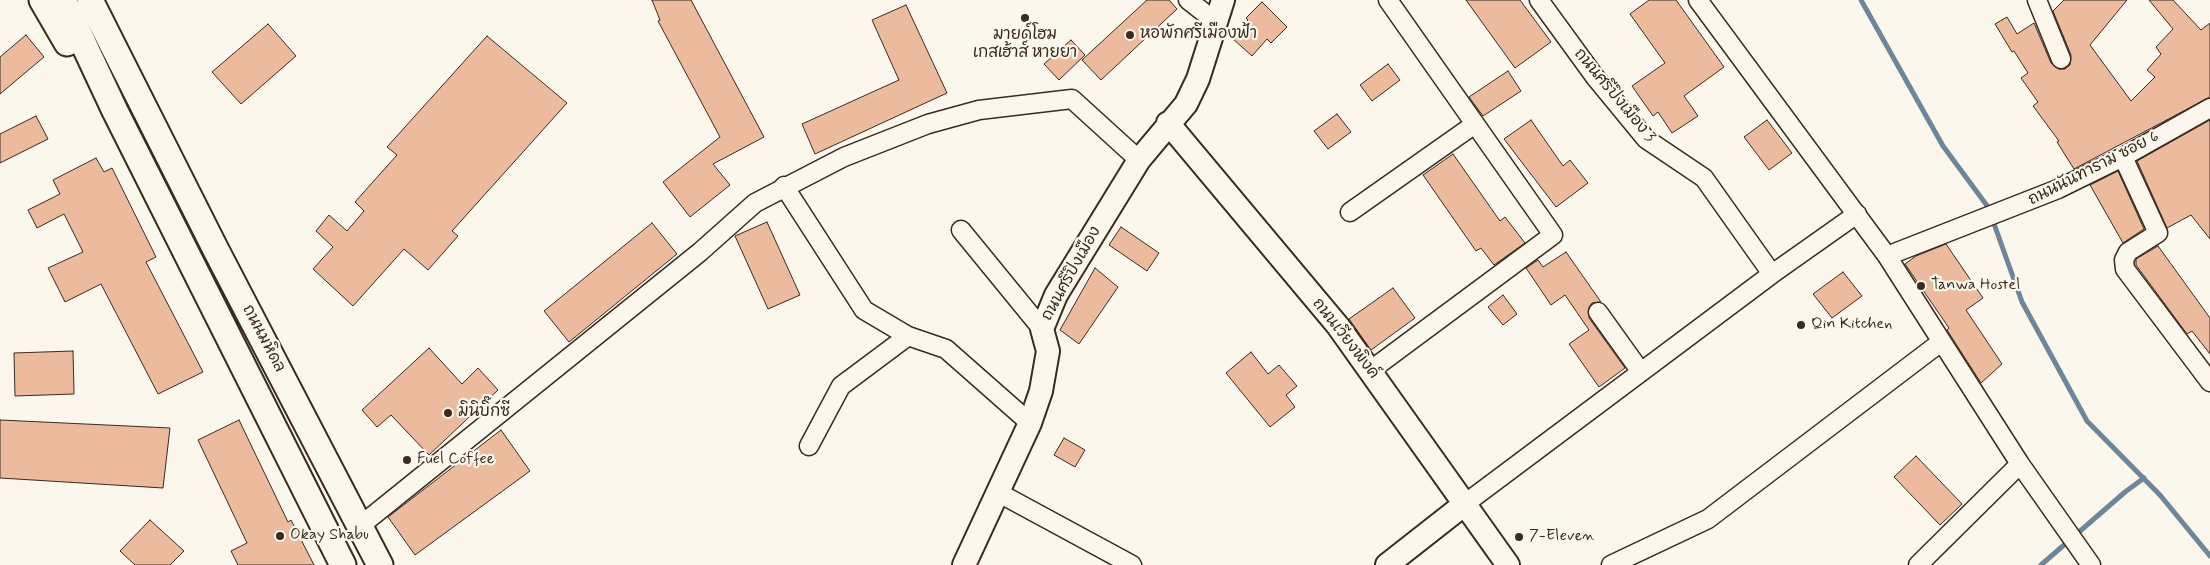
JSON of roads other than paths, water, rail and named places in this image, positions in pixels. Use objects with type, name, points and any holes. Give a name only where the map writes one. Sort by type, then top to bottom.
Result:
[{"type":"main road","name":"ถนนมหิดล","points":[[42,0],[63,38],[114,111]]},
{"type":"main road","name":"ถนนมหิดล","points":[[62,0],[114,111],[343,565]]},
{"type":"main road","name":"ถนนมหิดล","points":[[90,0],[380,565]]},
{"type":"main road","name":"ถนนมหิดล","points":[[103,0],[147,112]]},
{"type":"street","points":[[1188,0],[1216,22]]},
{"type":"street","name":"ถนนศรีปิงเมือง","points":[[964,565],[1030,424],[1041,392],[1048,351],[1042,329],[1056,295],[1139,160],[1168,123],[1186,104],[1198,79],[1223,0]]},
{"type":"street","points":[[1371,370],[1553,235],[1388,0]]},
{"type":"street","name":"ถนนศรีปิงเมือง 3","points":[[1539,0],[1595,77],[1646,139],[1704,178],[1772,274]]},
{"type":"street","points":[[1698,0],[1887,256],[2020,464],[2091,565]]},
{"type":"street","points":[[2037,0],[2061,60]]},
{"type":"street","points":[[360,526],[700,252],[755,203],[844,156],[928,124],[979,110],[1072,99],[1139,160]]},
{"type":"street","name":"ถนนนันทาราม ซอย 6","points":[[1887,256],[2017,207],[2123,157],[2210,108]]},
{"type":"street","name":"ถนนเวียงพิงค์","points":[[1168,123],[1338,326],[1466,503],[1508,565]]},
{"type":"street","points":[[1350,212],[1475,124]]},
{"type":"street","points":[[2123,157],[2158,232],[2128,252],[2124,260],[2125,269],[2210,382]]},
{"type":"street","points":[[784,186],[864,310],[908,336],[946,349],[1030,424]]},
{"type":"street","points":[[1388,565],[1466,503],[1641,372],[1772,274],[1857,214]]},
{"type":"street","points":[[961,230],[1042,329]]},
{"type":"street","points":[[1598,312],[1641,372]]},
{"type":"street","points":[[809,446],[841,386],[908,336]]},
{"type":"street","points":[[1611,565],[1708,519],[1942,342]]},
{"type":"street","points":[[1918,565],[2020,464]]},
{"type":"street","points":[[999,493],[1132,565]]},
{"type":"waterway","points":[[1861,0],[1943,146],[1988,207],[2022,302],[2087,421],[2160,495],[2210,556]]},
{"type":"waterway","points":[[2041,565],[2125,492],[2144,478]]},
{"type":"place","name":"มายด์โฮม เกสเฮ้าส์ หายยา","points":[[1025,18]]},
{"type":"place","name":"หอพักศรีเมืองฟ้า","points":[[1130,35]]},
{"type":"place","name":"Tanwa Hostel","points":[[1921,286]]},
{"type":"place","name":"Qin Kitchen","points":[[1801,325]]},
{"type":"place","name":"มินิบิ๊กซี","points":[[448,413]]},
{"type":"place","name":"Fuel Coffee","points":[[407,460]]},
{"type":"place","name":"Okay Shabu","points":[[280,536]]},
{"type":"place","name":"7-Eleven","points":[[1519,537]]}]
